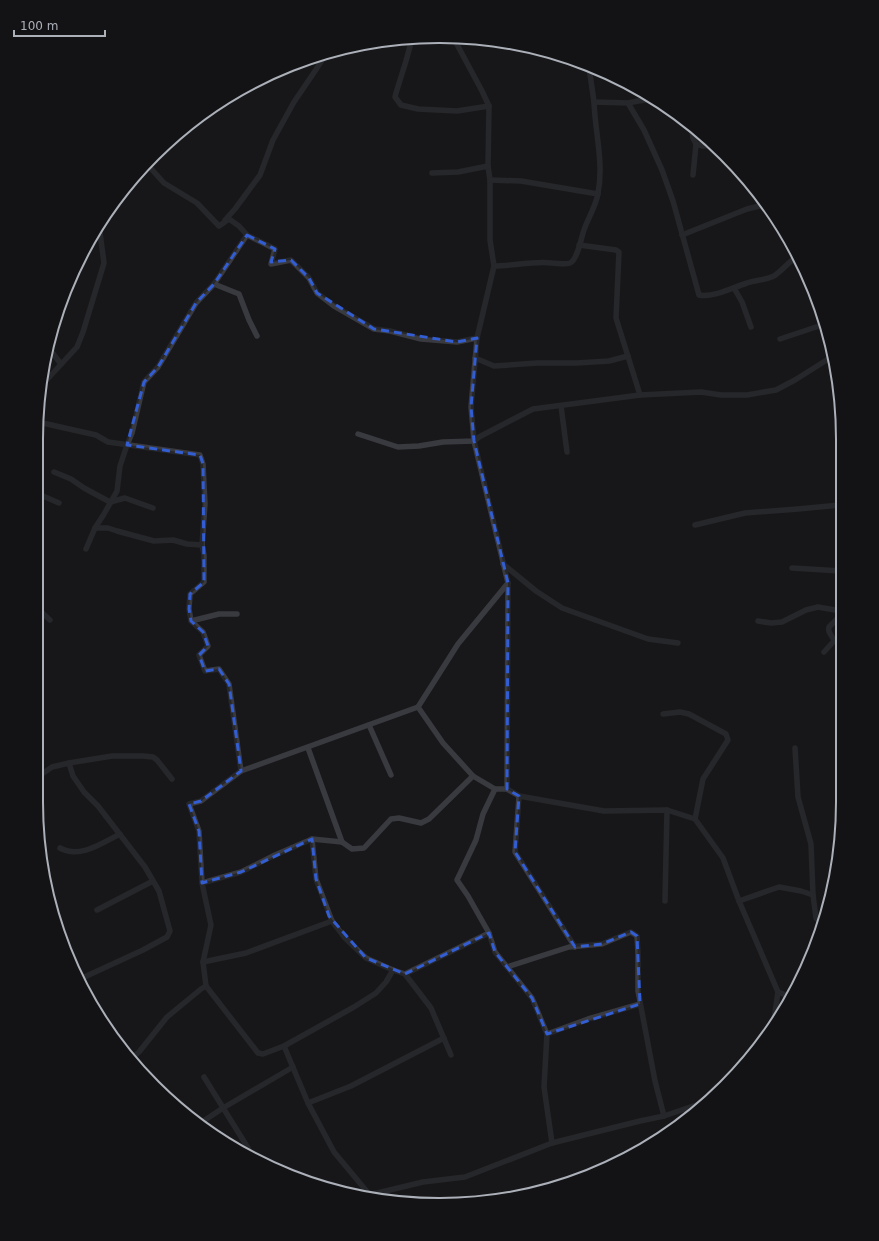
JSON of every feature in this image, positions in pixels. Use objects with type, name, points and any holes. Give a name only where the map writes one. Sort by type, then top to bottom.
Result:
[{"type":"street","points":[[411,44],[396,93],[396,97],[401,106],[418,109],[457,111],[489,106]]},
{"type":"street","points":[[457,44],[489,106],[488,166],[490,180],[490,240],[494,266],[477,338],[471,407],[474,441],[508,583],[507,789]]},
{"type":"street","points":[[219,226],[235,209],[260,175],[274,140],[294,102],[322,61]]},
{"type":"street","points":[[494,266],[538,262],[564,264],[571,263],[575,258],[584,229],[598,194],[600,183],[598,140],[594,120],[594,102],[590,73]]},
{"type":"street","points":[[594,102],[628,103],[645,101]]},
{"type":"street","points":[[628,103],[644,130],[662,170],[673,201],[699,295],[707,296],[748,282],[773,276],[792,259]]},
{"type":"street","points":[[692,134],[696,144],[693,175]]},
{"type":"street","points":[[696,144],[706,146]]},
{"type":"street","points":[[432,173],[458,172],[488,166]]},
{"type":"street","points":[[150,168],[164,183],[197,204],[219,226]]},
{"type":"street","points":[[490,180],[521,180],[598,194]]},
{"type":"street","points":[[682,235],[747,209],[760,206]]},
{"type":"street","points":[[219,226],[228,219],[239,226],[248,235],[275,249],[271,264],[291,260],[309,278],[317,293],[334,306],[374,329],[390,331],[421,339],[457,342],[477,338]]},
{"type":"street","points":[[48,378],[76,347],[84,332],[104,263],[100,234]]},
{"type":"street","points":[[86,548],[95,528],[117,490],[120,466],[132,433],[144,382],[158,367],[196,303],[214,284],[248,235]]},
{"type":"street","points":[[579,245],[616,250],[618,252],[616,318],[640,395]]},
{"type":"street","points":[[214,284],[239,294],[249,320],[258,336]]},
{"type":"street","points":[[734,288],[742,302],[751,327]]},
{"type":"street","points":[[780,339],[819,326]]},
{"type":"street","points":[[53,354],[60,364]]},
{"type":"street","points":[[475,358],[494,366],[537,363],[577,363],[609,360],[628,356]]},
{"type":"street","points":[[358,434],[398,447],[419,446],[443,442],[474,441],[533,409],[640,395],[701,392],[720,395],[747,395],[776,390],[828,360]]},
{"type":"street","points":[[560,406],[567,452]]},
{"type":"street","points":[[44,423],[96,435],[108,442],[200,455],[203,464],[205,504],[202,545],[204,555],[204,582],[190,594],[189,609],[191,621],[203,632],[208,646],[199,655],[205,671],[219,670],[229,684],[242,771]]},
{"type":"street","points":[[54,472],[71,478],[84,488],[110,502],[125,498],[153,508]]},
{"type":"street","points":[[43,496],[59,503]]},
{"type":"street","points":[[695,525],[744,513],[836,504]]},
{"type":"street","points":[[95,528],[108,528],[117,532],[154,541],[173,540],[187,544],[202,545]]},
{"type":"street","points":[[503,564],[536,591],[562,608],[648,639],[678,643]]},
{"type":"street","points":[[792,568],[836,571]]},
{"type":"street","points":[[393,970],[386,982],[376,993],[354,1007],[284,1046],[263,1054],[258,1053],[206,986],[203,962],[211,925],[202,883],[198,831],[189,804],[201,801],[242,771],[418,707],[458,644],[508,583]]},
{"type":"street","points":[[758,621],[782,622],[806,610],[818,607],[836,611]]},
{"type":"street","points":[[43,614],[50,620]]},
{"type":"street","points":[[191,621],[219,614],[237,614]]},
{"type":"street","points":[[824,652],[834,641],[834,638],[829,632],[829,627],[836,620]]},
{"type":"street","points":[[418,707],[443,743],[473,776],[494,789],[507,789],[519,796],[604,811],[667,810],[695,819],[723,858],[739,901],[778,992],[775,1013]]},
{"type":"street","points":[[663,714],[680,712],[689,714],[726,734],[728,740],[703,779],[695,819]]},
{"type":"street","points":[[369,725],[391,775]]},
{"type":"street","points":[[308,748],[342,842],[352,850],[364,848],[391,819],[399,818],[421,823],[429,819],[473,776]]},
{"type":"street","points":[[795,748],[798,797],[811,844],[813,895],[816,918],[818,920]]},
{"type":"street","points":[[43,774],[52,768],[69,763],[112,756],[153,757],[172,780]]},
{"type":"street","points":[[69,763],[73,776],[84,792],[98,806],[146,867],[159,891],[169,927],[169,934],[167,937],[143,950],[84,977]]},
{"type":"street","points":[[494,789],[483,814],[476,840],[456,880],[468,896],[489,933],[495,952],[532,998],[547,1034],[544,1087],[552,1143]]},
{"type":"street","points":[[519,796],[515,852],[575,947]]},
{"type":"street","points":[[665,901],[667,810]]},
{"type":"street","points":[[60,848],[65,851],[87,851],[120,834]]},
{"type":"street","points":[[202,883],[241,872],[275,854],[312,839],[342,842]]},
{"type":"street","points":[[312,839],[316,879],[332,921],[345,938],[366,958],[405,974],[431,1008],[452,1055]]},
{"type":"street","points":[[97,910],[153,881]]},
{"type":"street","points":[[739,901],[778,888],[801,891],[813,895]]},
{"type":"street","points":[[203,962],[246,953],[332,921]]},
{"type":"street","points":[[507,967],[569,947],[602,944],[630,932],[637,936],[638,991],[655,1082],[664,1116]]},
{"type":"street","points":[[405,974],[489,933]]},
{"type":"street","points":[[135,1055],[167,1017],[206,986]]},
{"type":"street","points":[[778,992],[786,995]]},
{"type":"street","points":[[547,1034],[588,1019],[640,1004]]},
{"type":"street","points":[[308,1103],[381,1072],[444,1038]]},
{"type":"street","points":[[284,1046],[308,1103],[334,1152],[363,1190]]},
{"type":"street","points":[[204,1121],[293,1067]]},
{"type":"street","points":[[204,1077],[248,1148]]},
{"type":"street","points":[[377,1193],[423,1182],[465,1177],[552,1143],[664,1116],[694,1106]]},
{"type":"highlighted area","points":[[247,235],[275,249],[271,262],[291,260],[309,278],[317,293],[374,329],[457,342],[477,338],[471,407],[474,441],[508,583],[507,789],[519,796],[515,852],[575,947],[602,944],[631,932],[637,936],[640,1004],[547,1034],[532,998],[495,952],[489,933],[405,974],[366,958],[329,916],[316,879],[312,839],[241,872],[202,883],[199,831],[189,804],[201,801],[241,771],[229,684],[219,669],[205,671],[199,655],[208,646],[203,632],[191,621],[189,609],[190,594],[204,582],[203,464],[200,455],[127,445],[144,382],[158,367],[196,303],[214,284]]}]
